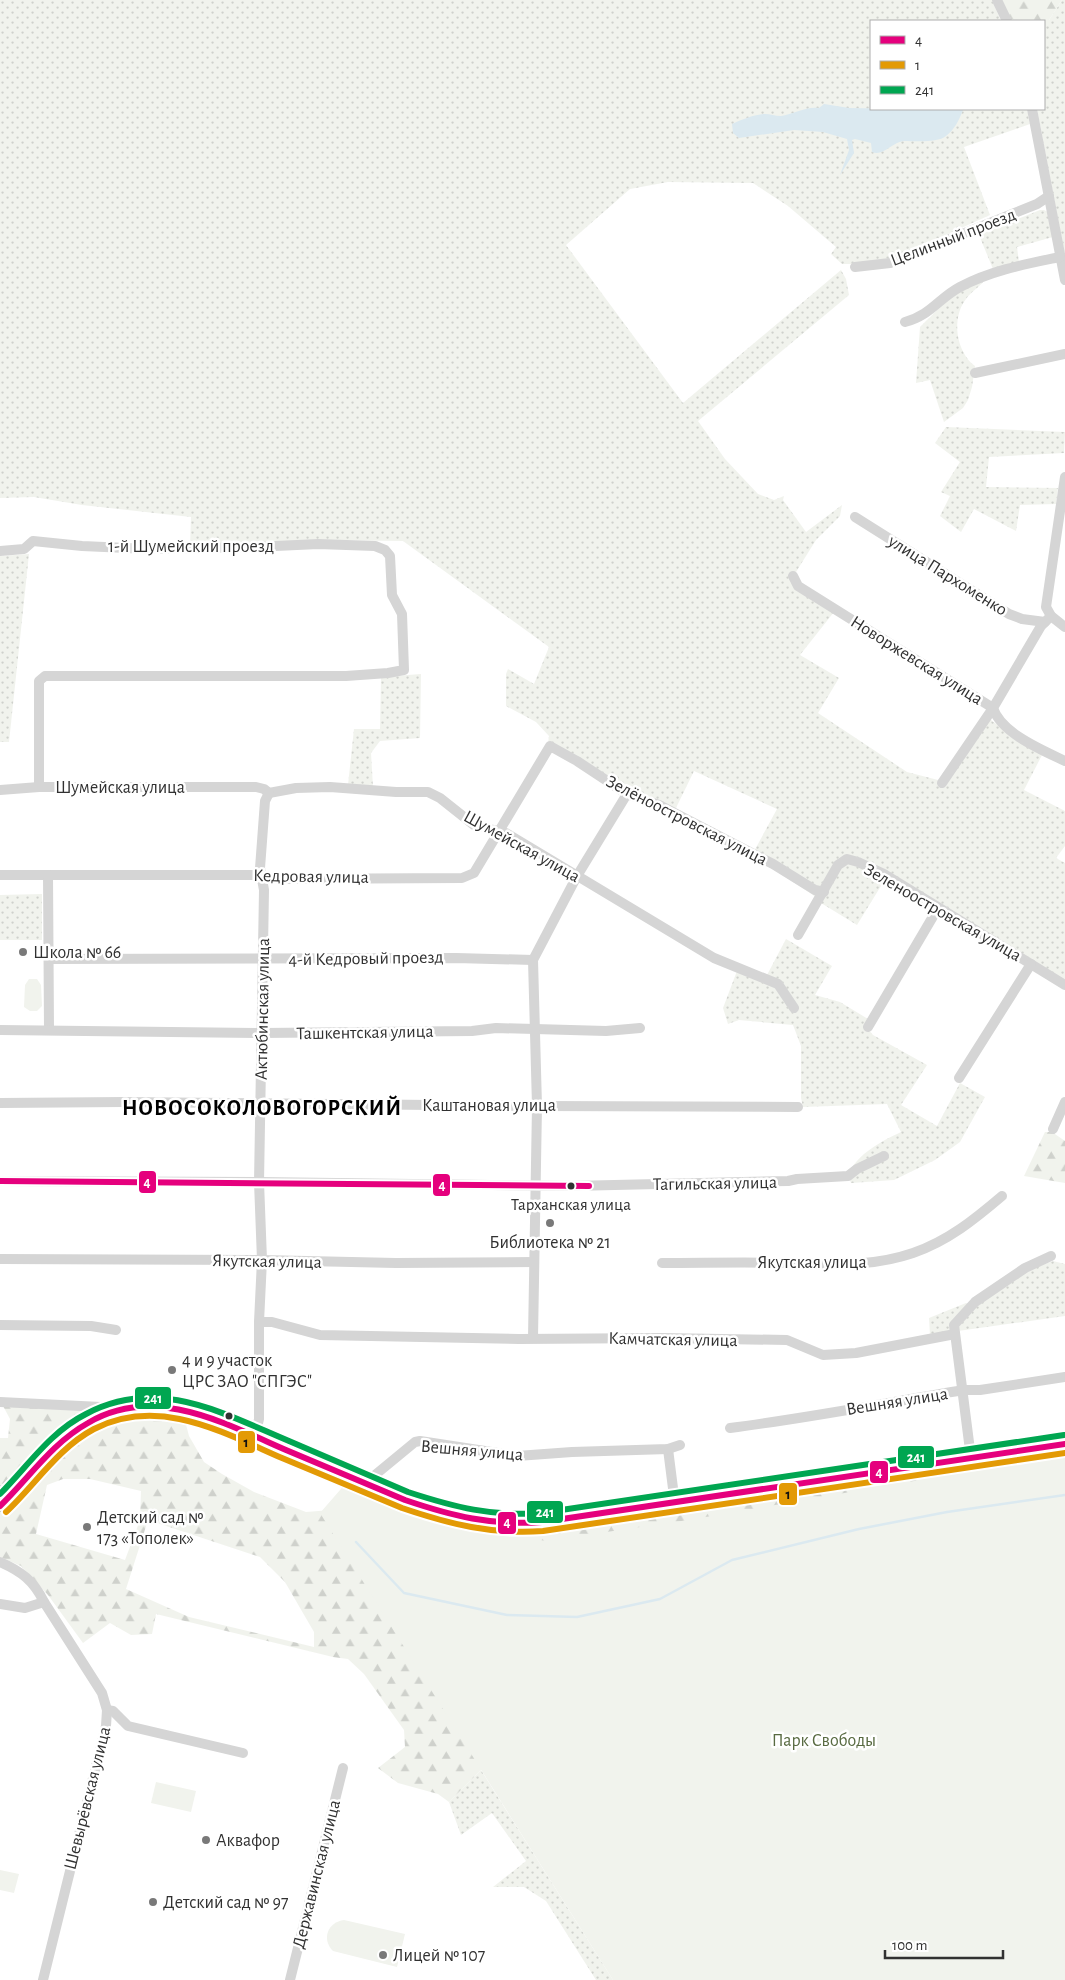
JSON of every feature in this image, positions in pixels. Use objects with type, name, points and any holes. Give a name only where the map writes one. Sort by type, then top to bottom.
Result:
[{"type":"main road","points":[[0,1506],[5,1493],[72,1433],[97,1417],[112,1412],[150,1406],[176,1408],[201,1414],[435,1510],[478,1520],[514,1524],[675,1504],[1065,1444]]},
{"type":"street","points":[[998,0],[1007,20]]},
{"type":"street","points":[[1032,110],[1065,280]]},
{"type":"street","name":"Целинный проезд","points":[[855,267],[890,263],[1037,204],[1049,196]]},
{"type":"street","points":[[905,322],[919,318],[959,287],[975,280],[1006,268],[1060,257]]},
{"type":"street","points":[[975,373],[1065,354]]},
{"type":"street","points":[[942,783],[993,708],[1048,619],[1046,607],[1047,594],[1065,478]]},
{"type":"street","name":"улица Пархоменко","points":[[855,517],[1009,614],[1022,619],[1048,619],[1065,627]]},
{"type":"street","name":"1-й Шумейский проезд","points":[[0,551],[24,549],[33,541],[82,546],[149,549],[318,544],[375,546],[385,550],[390,556],[392,596],[402,614],[404,670]]},
{"type":"street","name":"Новоржевская улица","points":[[793,576],[798,586],[993,708],[996,717],[1015,734],[1065,761]]},
{"type":"street","name":"Шумейская улица","points":[[39,787],[39,681],[45,676],[346,676],[404,670]]},
{"type":"street","name":"Зелёноостровская улица","points":[[550,746],[577,761],[627,794],[659,805],[773,864],[815,890],[824,892]]},
{"type":"street","name":"Кедровая улица","points":[[0,875],[254,875],[271,879],[462,878],[474,873],[550,746]]},
{"type":"street","name":"Шумейская улица","points":[[0,790],[39,787],[256,787],[264,789],[269,793],[296,788],[330,787],[396,792],[428,792],[440,798],[474,825],[506,834],[714,958],[778,984],[794,1008]]},
{"type":"street","name":"Актюбинская улица","points":[[256,1437],[259,1419],[259,1322],[262,1260],[259,1182],[264,890],[260,868],[265,801],[269,793]]},
{"type":"street","points":[[533,1338],[534,1185],[537,1106],[533,960],[577,876],[627,794]]},
{"type":"street","name":"Зеленоостровская улица","points":[[798,936],[838,865],[847,859],[884,874],[1065,985]]},
{"type":"street","points":[[48,875],[49,1030]]},
{"type":"street","points":[[868,1027],[938,908]]},
{"type":"street","name":"4-й Кедровый проезд","points":[[49,959],[456,958],[533,960]]},
{"type":"street","points":[[960,1078],[1031,964]]},
{"type":"street","name":"Ташкентская улица","points":[[0,1030],[262,1033],[472,1031],[496,1028],[606,1032],[640,1028]]},
{"type":"street","name":"Каштановая улица","points":[[0,1103],[123,1102],[798,1107]]},
{"type":"street","points":[[1053,1129],[1065,1102]]},
{"type":"street","name":"Тагильская улица","points":[[0,1181],[572,1186],[749,1182],[848,1176],[857,1169],[884,1156]]},
{"type":"street","name":"Якутская улица","points":[[662,1263],[791,1262],[834,1265],[881,1262],[914,1253],[946,1238],[968,1225],[1002,1196]]},
{"type":"street","points":[[971,1458],[964,1390],[954,1325],[975,1302],[1025,1268],[1051,1256]]},
{"type":"street","name":"Якутская улица","points":[[0,1259],[262,1260],[396,1263],[534,1262]]},
{"type":"street","name":"Камчатская улица","points":[[259,1322],[272,1322],[320,1335],[519,1340],[533,1338],[545,1340],[664,1338],[787,1340],[823,1355],[856,1353],[955,1334]]},
{"type":"street","points":[[0,1325],[91,1326],[116,1330]]},
{"type":"street","name":"Вешняя улица","points":[[730,1428],[801,1419],[832,1411],[964,1390],[980,1390],[1065,1377]]},
{"type":"street","points":[[0,1402],[101,1406],[112,1412]]},
{"type":"street","name":"Вешняя улица","points":[[368,1483],[415,1442],[420,1441],[517,1456],[668,1449],[680,1445]]},
{"type":"street","points":[[668,1449],[675,1504]]},
{"type":"street","name":"Шевырёвская улица","points":[[0,1562],[27,1578],[37,1588],[102,1693],[107,1710],[106,1726],[43,1980]]},
{"type":"street","points":[[0,1604],[24,1608],[44,1602]]},
{"type":"street","points":[[107,1710],[113,1711],[128,1726],[243,1753]]},
{"type":"street","name":"Державинская улица","points":[[290,1980],[343,1768]]},
{"type":"green space","points":[[0,0],[992,0],[1001,20],[870,20],[870,110],[1027,110],[1030,124],[964,147],[990,215],[893,259],[867,264],[842,264],[831,254],[836,247],[788,206],[753,183],[668,182],[630,189],[566,245],[683,403],[841,270],[846,279],[849,295],[698,421],[725,459],[758,494],[774,500],[784,496],[783,500],[806,532],[842,505],[840,516],[816,540],[796,572],[796,580],[834,612],[800,655],[839,678],[818,713],[907,772],[938,780],[987,714],[992,721],[1042,755],[1024,790],[1065,811],[1065,846],[1056,858],[1065,863],[1065,982],[895,878],[884,881],[857,925],[821,903],[813,895],[752,855],[777,809],[694,771],[674,812],[631,796],[548,744],[549,736],[536,722],[506,706],[506,674],[508,669],[534,684],[549,647],[403,541],[318,540],[190,546],[191,517],[82,505],[34,497],[0,498]]},
{"type":"green space","points":[[1002,0],[1062,0],[1049,20],[1011,19]]},
{"type":"green space","points":[[1062,0],[1065,0],[1065,256],[1037,110],[1045,110],[1045,20],[1011,19],[1049,20]]},
{"type":"green space","points":[[1040,210],[1048,212],[1053,237],[1017,247],[1019,262],[993,269],[979,235]]},
{"type":"green space","points":[[983,282],[961,307],[957,325],[963,352],[975,366],[972,387],[963,408],[944,422],[930,380],[916,383],[920,327],[941,306],[965,288]]},
{"type":"green space","points":[[946,427],[1065,432],[1064,453],[989,457],[986,487],[1058,488],[1056,504],[1020,505],[1016,531],[974,509],[961,532],[940,516],[950,496],[941,492],[960,462],[935,443]]},
{"type":"green space","points":[[29,554],[9,742],[0,742],[0,556]]},
{"type":"green space","points":[[421,674],[420,738],[380,741],[371,753],[373,787],[348,785],[354,729],[380,729],[381,677]]},
{"type":"green space","points":[[42,894],[42,940],[0,940],[0,895]]},
{"type":"green space","points":[[786,939],[832,966],[815,995],[840,1002],[868,1019],[866,1027],[873,1035],[927,1065],[901,1105],[937,1126],[960,1083],[985,1097],[960,1142],[935,1160],[894,1180],[851,1183],[848,1174],[858,1160],[878,1144],[901,1132],[887,1104],[803,1107],[801,1098],[801,1046],[793,1025],[739,1020],[728,1024],[723,1008],[737,971],[767,975]]},
{"type":"green space","points":[[29,979],[37,979],[41,985],[42,1006],[37,1011],[30,1011],[24,1007],[25,985]]},
{"type":"green space","points":[[1045,1132],[1052,1132],[1065,1141],[1065,1183],[1024,1176]]},
{"type":"green space","points":[[1053,1261],[1065,1264],[1065,1316],[930,1335],[929,1318],[966,1303],[975,1306],[1025,1271]]},
{"type":"green space","points":[[2,1404],[104,1410],[8,1490],[0,1486],[0,1438],[8,1438],[10,1419]]},
{"type":"green space","points":[[138,1410],[183,1413],[189,1436],[204,1462],[254,1492],[306,1512],[331,1510],[436,1530],[516,1532],[753,1501],[1065,1449],[1065,1547],[481,1770],[449,1802],[438,1794],[398,1783],[378,1768],[405,1747],[404,1730],[364,1674],[348,1659],[156,1614],[152,1634],[131,1635],[110,1623],[83,1643],[48,1595],[21,1566],[0,1557],[0,1512],[58,1449],[100,1420]],"holes":[[[63,1479],[90,1479],[141,1491],[140,1520],[125,1560],[36,1534],[47,1485]],[[148,1520],[260,1557],[285,1582],[314,1632],[314,1647],[189,1617],[126,1589]]]},
{"type":"green space","name":"Парк Свободы","points":[[1065,1455],[1065,1980],[613,1980],[320,1513],[347,1482],[432,1515],[545,1541],[688,1520]]},
{"type":"green space","points":[[481,1770],[613,1980],[596,1980],[546,1901],[524,1887],[493,1887],[526,1861],[492,1813],[461,1835],[449,1802]]},
{"type":"green space","points":[[156,1782],[196,1791],[191,1812],[151,1803]]},
{"type":"green space","points":[[0,1870],[19,1874],[14,1893],[0,1890]]},
{"type":"green space","points":[[344,1920],[405,1934],[397,1967],[333,1951],[327,1941],[328,1932],[338,1921]]},
{"type":"shaded area","points":[[824,104],[849,108],[870,108],[870,110],[963,110],[952,130],[938,140],[904,141],[880,153],[876,153],[872,152],[871,143],[852,140],[854,153],[840,175],[849,150],[847,139],[823,132],[794,130],[739,138],[733,133],[732,124],[757,115],[781,116],[805,109],[819,108]]},
{"type":"waterway","points":[[356,1542],[404,1593],[507,1615],[577,1617],[660,1599],[732,1560],[859,1529],[947,1512],[1065,1495]]},
{"type":"transit line","name":"4","points":[[0,1181],[589,1186]]},
{"type":"transit line","name":"241","points":[[0,1494],[40,1450],[73,1421],[113,1403],[139,1398],[164,1398],[214,1410],[408,1492],[474,1510],[506,1514],[541,1513],[1064,1435]]},
{"type":"transit line","name":"4","points":[[0,1506],[52,1451],[75,1431],[113,1412],[138,1407],[163,1407],[214,1419],[405,1500],[439,1511],[489,1521],[524,1523],[542,1522],[1065,1444]]},
{"type":"transit line","name":"1","points":[[6,1512],[58,1456],[81,1437],[94,1429],[118,1420],[142,1416],[190,1421],[213,1429],[420,1514],[471,1527],[525,1532],[543,1531],[1065,1453]]},
{"type":"place","name":"Школа № 66","points":[[23,952]]},
{"type":"place","name":"Тарханская улица","points":[[571,1186]]},
{"type":"place","name":"Библиотека № 21","points":[[550,1223]]},
{"type":"place","name":"4 и 9 участок ЦРС ЗАО \"СПГЭС\"","points":[[172,1370]]},
{"type":"place","name":"Детский сад № 173 «Тополек»","points":[[87,1527]]},
{"type":"place","name":"Аквафор","points":[[206,1840]]},
{"type":"place","name":"Детский сад № 97","points":[[153,1902]]},
{"type":"place","name":"Лицей № 107","points":[[383,1955]]},
{"type":"district","name":"НОВОСОКОЛОВОГОРСКИЙ","points":[[262,1107]]}]
